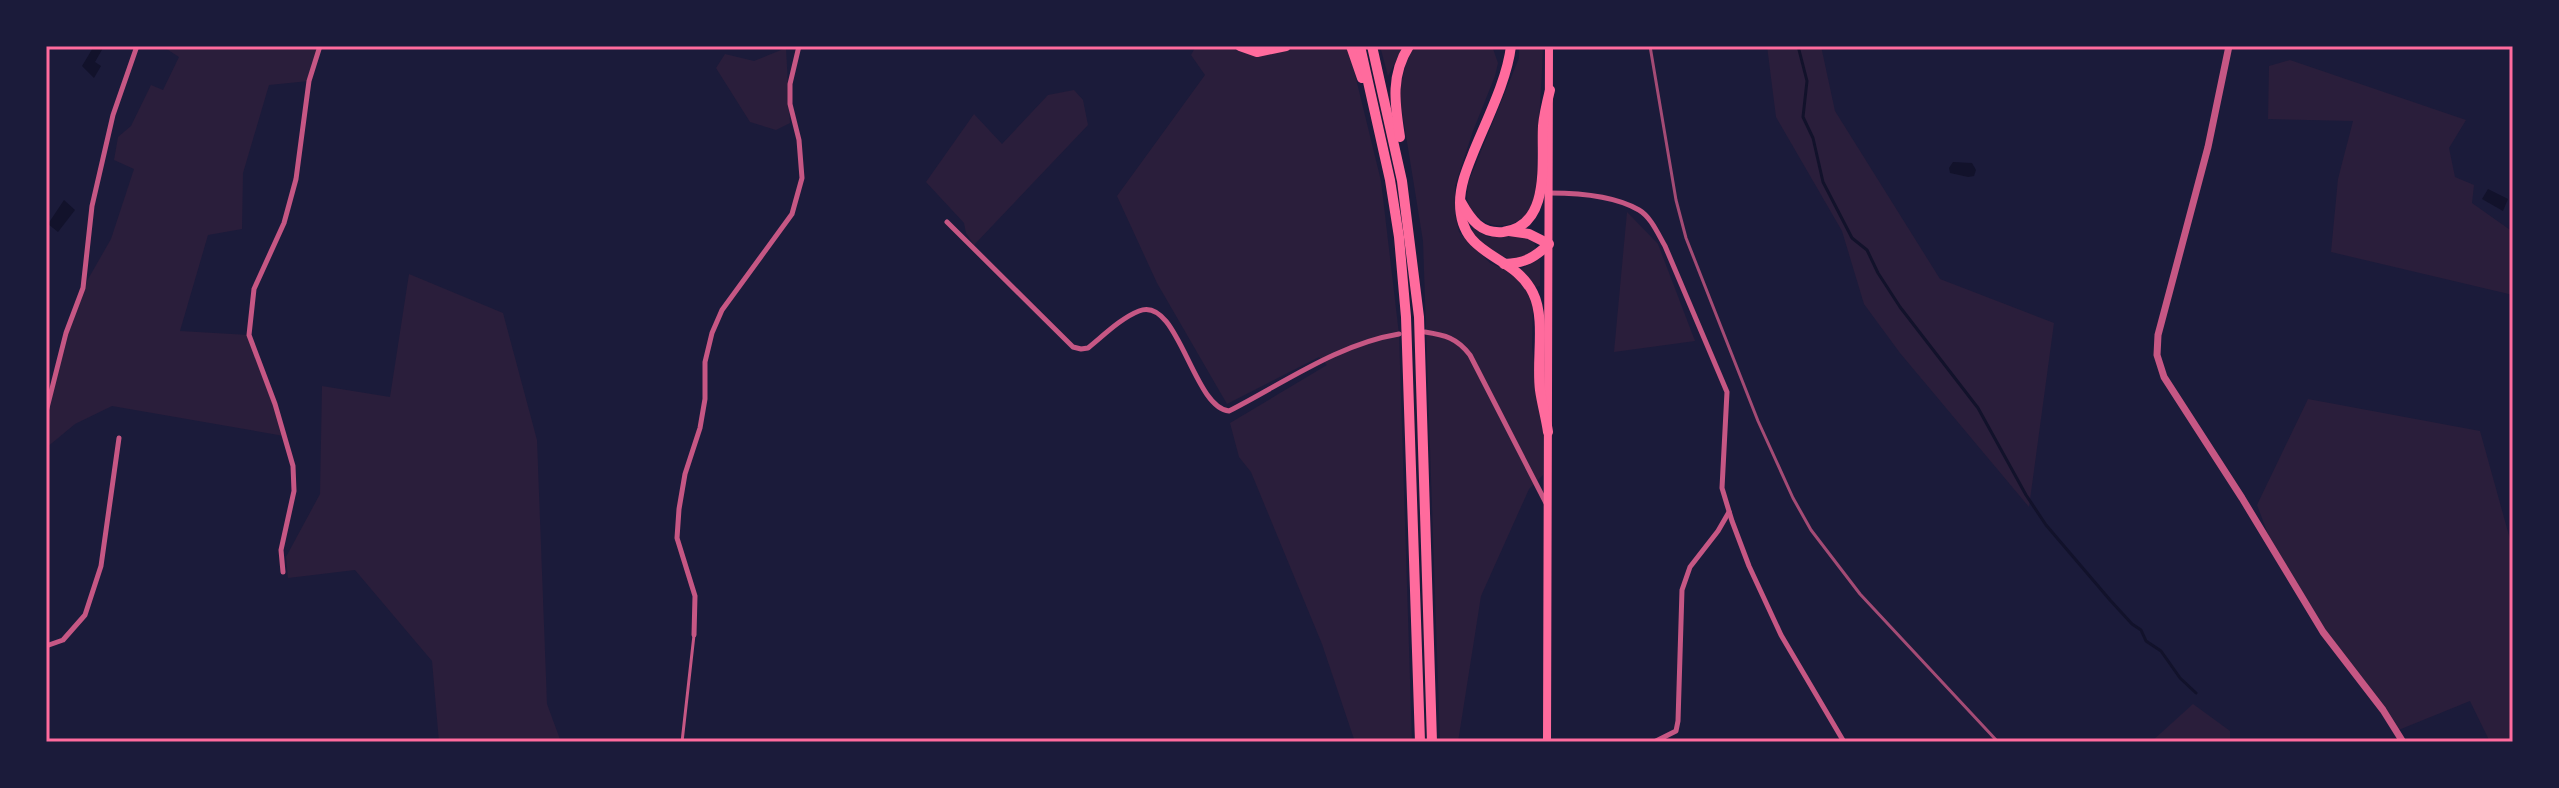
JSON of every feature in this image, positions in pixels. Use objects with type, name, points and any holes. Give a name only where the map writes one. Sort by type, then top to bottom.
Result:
[{"type":"highway","points":[[1240,46],[1257,52],[1286,46]]},
{"type":"highway","points":[[1351,46],[1375,107]]},
{"type":"highway","points":[[1360,46],[1375,107],[1399,237],[1420,525]]},
{"type":"highway","points":[[1372,46],[1402,181],[1419,317],[1420,525],[1426,726],[1432,742]]},
{"type":"highway","points":[[1409,46],[1396,76],[1393,95],[1415,227],[1414,265]]},
{"type":"highway","points":[[1504,48],[1505,68],[1463,180],[1460,216],[1466,234],[1476,246],[1521,275],[1535,295],[1540,389],[1548,432]]},
{"type":"highway","points":[[1509,231],[1523,223],[1539,201],[1543,123],[1550,90]]},
{"type":"highway","points":[[1460,199],[1469,216],[1485,230],[1529,234],[1549,244],[1536,257],[1523,263],[1504,264]]},
{"type":"highway","points":[[1420,742],[1426,726]]},
{"type":"main road","points":[[1548,741],[1549,46]]},
{"type":"street","points":[[46,412],[66,333],[83,288],[92,206],[113,115],[137,46]]},
{"type":"street","points":[[283,572],[281,550],[294,491],[293,466],[275,404],[249,335],[254,289],[284,223],[296,179],[309,81],[320,46]]},
{"type":"street","points":[[694,635],[695,596],[677,538],[685,474],[700,428],[705,399],[705,362],[712,333],[722,310],[792,214],[802,178],[799,140],[790,104],[790,84],[799,46]]},
{"type":"street","points":[[2229,46],[2208,147],[2158,335],[2157,355],[2164,377],[2323,632],[2383,710],[2403,742]]},
{"type":"street","points":[[1550,193],[1579,193],[1638,209],[1655,228],[1727,392],[1722,488],[1749,566],[1781,635],[1844,742]]},
{"type":"street","points":[[947,222],[1073,347],[1088,348],[1140,310],[1158,312],[1211,400],[1224,411],[1337,354],[1374,338],[1399,334]]},
{"type":"street","points":[[1425,332],[1447,335],[1462,344],[1470,355],[1549,511]]},
{"type":"street","points":[[46,646],[63,640],[85,615],[101,566],[119,438]]},
{"type":"street","points":[[1654,742],[1676,731],[1678,721],[1682,590],[1690,567],[1718,531],[1729,511]]},
{"type":"lane","points":[[682,742],[694,635]]},
{"type":"shaded area","points":[[94,46],[103,48],[95,62],[101,66],[94,78],[82,66]]},
{"type":"shaded area","points":[[162,46],[320,46],[309,81],[269,85],[243,173],[242,229],[208,235],[180,331],[249,335],[284,436],[112,406],[75,424],[46,448],[46,412],[66,333],[83,288],[111,239],[134,169],[114,160],[118,137],[131,126],[151,85],[163,90],[179,57]]},
{"type":"shaded area","points":[[1196,46],[1348,46],[1381,181],[1399,334],[1412,742],[1355,742],[1322,644],[1251,472],[1239,457],[1230,423],[1327,365],[1319,357],[1227,404],[1157,283],[1117,196],[1205,75],[1191,55]]},
{"type":"shaded area","points":[[1380,46],[1404,46],[1388,76]]},
{"type":"shaded area","points":[[1414,46],[1492,46],[1498,63],[1455,186],[1455,214],[1459,232],[1490,263],[1504,269],[1527,287],[1533,306],[1532,348],[1544,431],[1543,475],[1529,489],[1481,596],[1458,742],[1440,742],[1423,241],[1399,92],[1409,51]]},
{"type":"shaded area","points":[[1519,46],[1543,46],[1536,187],[1534,201],[1525,216],[1517,222],[1498,226],[1480,219],[1473,212],[1467,200],[1468,183],[1519,58]]},
{"type":"shaded area","points":[[1767,46],[1821,46],[1835,111],[1940,279],[2054,323],[2029,507],[1900,353],[1864,304],[1842,231],[1776,117]]},
{"type":"shaded area","points":[[786,48],[790,123],[776,130],[750,122],[716,68],[725,54],[754,61]]},
{"type":"shaded area","points":[[2290,60],[2466,120],[2449,148],[2455,177],[2474,185],[2472,203],[2513,232],[2513,295],[2331,252],[2338,179],[2353,121],[2268,119],[2269,66]]},
{"type":"shaded area","points":[[1074,90],[1083,100],[1088,125],[974,245],[964,223],[926,182],[974,114],[1002,144],[1048,95]]},
{"type":"shaded area","points":[[1953,162],[1972,163],[1976,170],[1974,176],[1950,173]]},
{"type":"shaded area","points":[[2488,189],[2508,199],[2503,211],[2482,199]]},
{"type":"shaded area","points":[[64,200],[75,210],[58,232],[48,224]]},
{"type":"shaded area","points":[[1627,212],[1658,244],[1695,341],[1614,352]]},
{"type":"shaded area","points":[[1473,228],[1488,237],[1521,236],[1534,242],[1536,249],[1520,258],[1502,256],[1472,234]]},
{"type":"shaded area","points":[[1540,259],[1540,286],[1536,287],[1521,269]]},
{"type":"shaded area","points":[[409,274],[503,313],[537,440],[547,704],[561,742],[439,742],[432,661],[355,570],[288,578],[286,557],[320,494],[322,386],[390,397]]},
{"type":"shaded area","points":[[2308,399],[2480,431],[2513,550],[2513,742],[2490,742],[2470,701],[2396,731],[2323,632],[2274,550],[2257,505]]},
{"type":"shaded area","points":[[2193,704],[2230,731],[2230,742],[2151,742]]},
{"type":"waterway","points":[[1798,46],[1807,81],[1803,117],[1813,138],[1823,182],[1852,238],[1867,250],[1900,307],[1978,408],[2046,525],[2110,600],[2141,630],[2146,641],[2161,651],[2180,678],[2196,693]]},
{"type":"railway","points":[[1650,46],[1676,200],[1686,238],[1758,421],[1793,498],[1811,530],[1860,594],[1998,742]]}]
